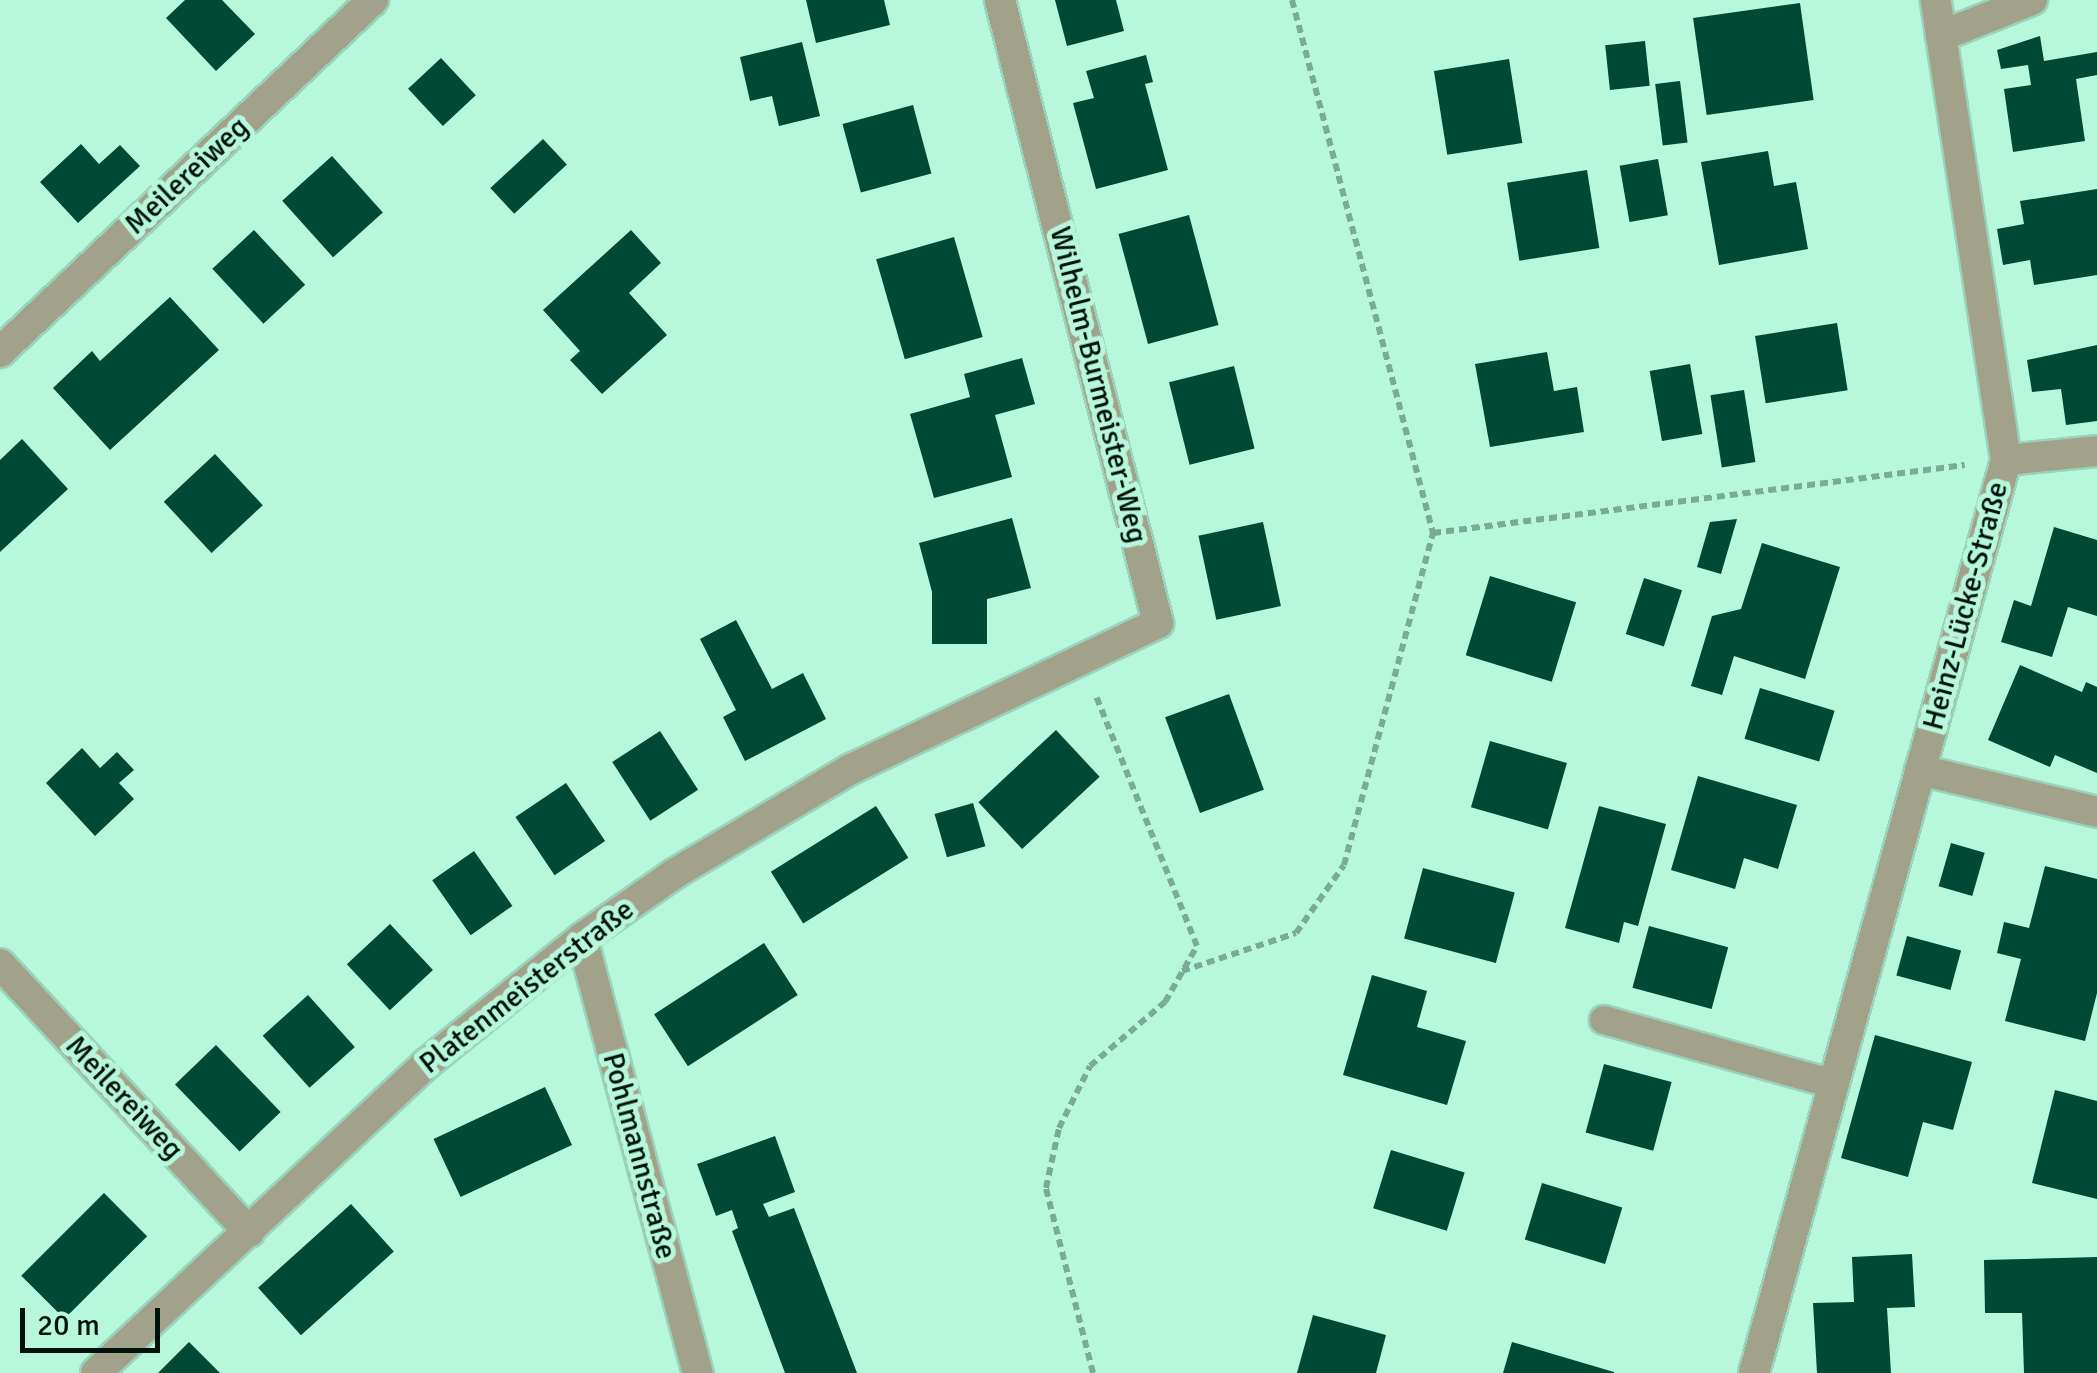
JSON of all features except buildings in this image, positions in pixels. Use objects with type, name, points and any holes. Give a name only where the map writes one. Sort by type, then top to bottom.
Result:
[{"type":"street","name":"Meilereiweg","points":[[0,352],[373,0]]},
{"type":"street","name":"Wilhelm-Burmeister-Weg","points":[[1000,0],[1158,623],[1021,689]]},
{"type":"street","name":"Heinz-Lücke-Straße","points":[[1754,1373],[2006,460],[1936,0]]},
{"type":"street","points":[[1941,36],[2032,0]]},
{"type":"street","points":[[2006,460],[2097,452]]},
{"type":"street","name":"Platenmeisterstraße","points":[[96,1373],[426,1064],[582,938],[769,814],[1021,689]]},
{"type":"street","points":[[1920,770],[2097,812]]},
{"type":"street","name":"Pohlmannstraße","points":[[582,938],[698,1373]]},
{"type":"street","name":"Meilereiweg","points":[[0,964],[249,1232]]},
{"type":"lane","points":[[1604,1020],[1834,1084]]},
{"type":"path","points":[[1182,971],[1296,933],[1344,865],[1433,534],[1292,0]]},
{"type":"path","points":[[1433,534],[2006,460]]},
{"type":"path","points":[[1082,660],[1196,946],[1165,1002],[1090,1066],[1060,1128],[1046,1188],[1093,1373]]}]
